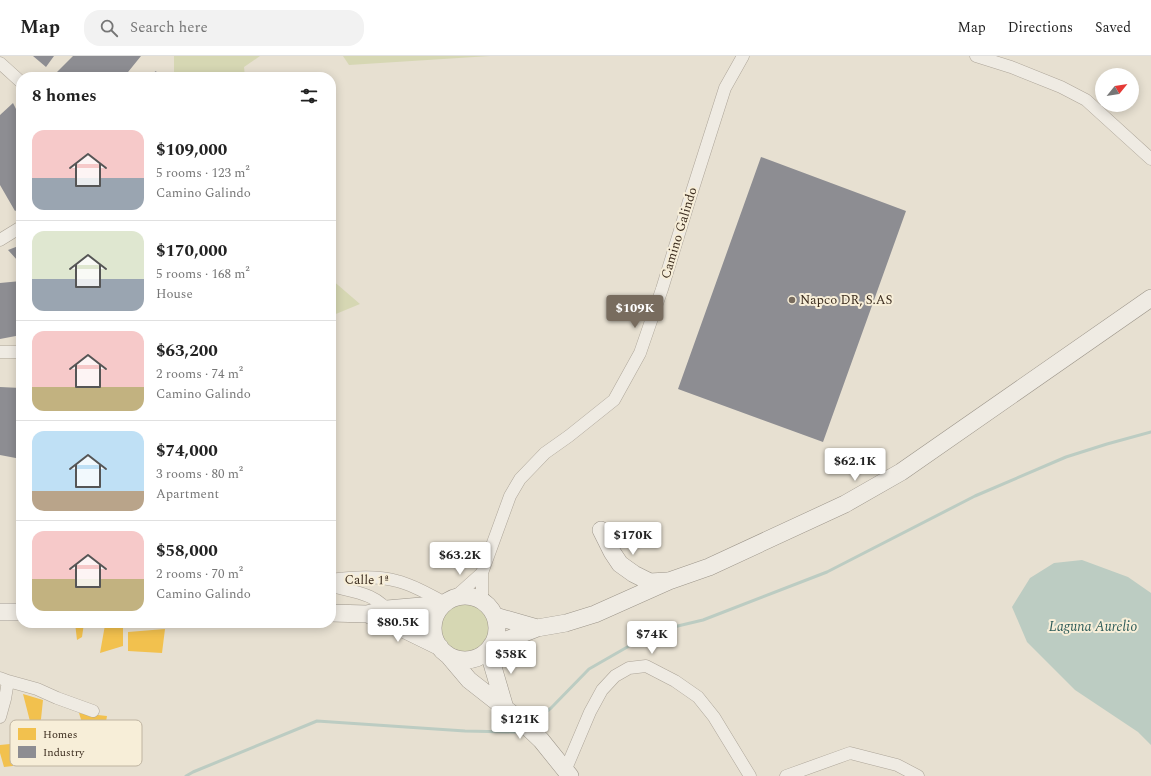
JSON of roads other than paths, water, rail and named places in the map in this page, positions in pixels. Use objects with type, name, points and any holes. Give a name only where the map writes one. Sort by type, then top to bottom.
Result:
[{"type":"main road","points":[[367,614],[399,627],[456,658],[467,660],[479,657],[490,648],[537,628],[584,618],[669,581],[709,568],[845,504],[901,472],[1017,389],[1151,298]]},
{"type":"main road","points":[[601,530],[620,564],[634,574],[650,582],[669,581]]},
{"type":"main road","points":[[336,613],[367,614],[387,609],[433,605],[470,596],[482,601],[495,616],[497,626],[496,637],[490,648],[505,708]]},
{"type":"main road","points":[[447,602],[437,614],[434,626],[436,639],[442,650],[469,680],[520,720],[540,740],[568,774]]},
{"type":"main road","points":[[0,612],[16,612]]},
{"type":"main road","points":[[495,616],[537,628]]},
{"type":"street","name":"Camino Galindo","points":[[482,601],[482,572],[510,496],[520,480],[545,452],[569,436],[614,400],[640,353],[662,289],[725,88],[743,56]]},
{"type":"street","points":[[976,56],[1011,67],[1061,87],[1086,100],[1151,159]]},
{"type":"street","points":[[0,63],[16,77]]},
{"type":"street","points":[[0,240],[16,230]]},
{"type":"street","points":[[0,352],[16,352]]},
{"type":"street","name":"Camino Galindo","points":[[447,602],[482,572]]},
{"type":"street","name":"Calle 1ª","points":[[336,579],[383,578],[397,581],[447,602]]},
{"type":"street","name":"Calle 1ª","points":[[336,587],[372,597],[382,603],[399,627]]},
{"type":"street","points":[[568,774],[590,712],[602,690],[615,676],[629,668],[646,666],[675,681],[698,697],[714,717],[750,776]]},
{"type":"street","points":[[0,717],[5,699],[4,679],[37,689],[93,711]]},
{"type":"street","points":[[786,776],[812,771],[850,753],[897,765],[918,776]]},
{"type":"water","name":"Laguna Aurelio","points":[[1082,560],[1128,577],[1151,593],[1151,745],[1138,732],[1075,690],[1027,642],[1012,607],[1030,578],[1054,563]]},
{"type":"waterway","points":[[531,724],[551,708],[589,669],[636,642],[665,629],[703,620],[827,572],[975,496],[1066,457],[1151,432]]},
{"type":"waterway","points":[[186,776],[317,721],[465,731],[515,732],[520,729]]},
{"type":"place","name":"Napco DR, S.AS","points":[[792,300]]}]
